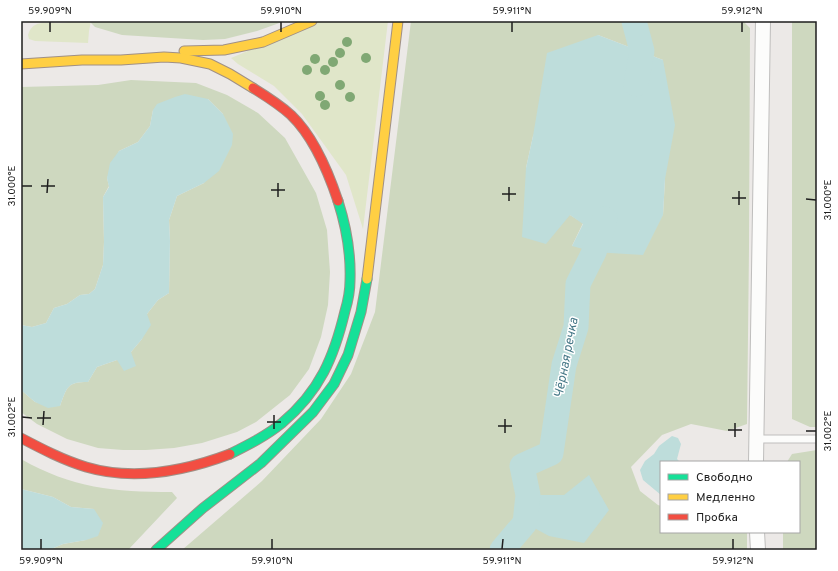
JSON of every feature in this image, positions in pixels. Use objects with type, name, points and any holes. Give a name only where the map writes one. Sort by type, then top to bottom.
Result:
[{"type":"main road","points":[[77,60],[119,53],[224,50],[263,42],[312,21]]},
{"type":"main road","points":[[156,550],[202,508],[261,463],[314,412],[334,384],[348,355],[361,312],[369,268],[398,21]]},
{"type":"main road","points":[[21,64],[77,60],[161,58],[191,59],[223,69],[257,90],[294,118],[319,154],[337,197],[349,246],[350,290],[341,334],[322,376],[299,407],[274,428],[249,445],[222,458],[196,467],[157,474],[108,472],[82,467],[58,458],[21,438]]},
{"type":"street","points":[[756,461],[763,21]]},
{"type":"street","points":[[757,533],[758,550]]},
{"type":"lane","points":[[756,439],[817,439]]},
{"type":"green space","points":[[72,21],[91,21],[88,43],[35,41],[29,39],[28,35],[35,25],[40,23],[66,23]]},
{"type":"green space","points":[[91,21],[285,21],[257,31],[225,39],[203,40],[122,35],[95,27]]},
{"type":"green space","points":[[320,21],[388,21],[363,229],[346,175],[302,114],[274,86],[238,64],[231,58]]},
{"type":"green space","points":[[411,21],[743,21],[750,28],[747,424],[727,431],[691,424],[662,435],[631,467],[640,491],[660,506],[660,533],[747,533],[747,550],[182,550],[262,481],[321,419],[351,374],[375,312]],"holes":[[[598,35],[663,60],[665,179],[663,215],[572,246],[583,223],[570,215],[526,168],[533,136]],[[528,495],[564,495],[514,517]]]},
{"type":"green space","points":[[792,21],[817,21],[817,427],[810,427],[792,419]]},
{"type":"green space","points":[[131,80],[196,83],[227,95],[258,113],[285,138],[316,193],[327,230],[330,272],[328,305],[321,337],[309,369],[290,395],[256,422],[237,432],[202,443],[174,448],[123,450],[98,448],[67,439],[37,424],[21,412],[21,390],[35,402],[60,406],[64,394],[69,387],[76,383],[88,382],[97,367],[117,360],[131,352],[142,339],[147,314],[158,300],[169,293],[169,220],[177,196],[204,183],[223,114],[208,99],[153,110],[150,126],[138,142],[119,151],[107,178],[109,186],[103,197],[103,265],[95,289],[89,294],[80,295],[67,304],[54,308],[46,323],[32,327],[21,325],[21,87],[98,85]]},
{"type":"green space","points":[[817,450],[817,550],[783,550],[783,533],[800,533],[800,461],[788,461],[792,454]]},
{"type":"green space","points":[[21,459],[40,469],[76,482],[131,491],[172,492],[177,498],[128,550],[49,550],[63,544],[86,540],[94,509],[71,507],[53,497],[21,489]]},
{"type":"water","points":[[598,35],[663,60],[675,125],[665,179],[663,215],[643,255],[594,252],[572,246],[583,224],[570,215],[546,244],[522,237],[526,168],[547,53]]},
{"type":"water","points":[[185,94],[208,99],[223,114],[233,134],[232,145],[219,171],[204,183],[177,196],[169,220],[169,293],[158,300],[147,314],[151,325],[131,352],[136,366],[124,371],[117,360],[97,367],[88,382],[76,383],[66,390],[60,406],[48,408],[35,402],[21,390],[21,325],[32,327],[46,323],[54,308],[67,304],[80,295],[89,294],[95,289],[103,265],[103,197],[109,187],[107,178],[110,163],[119,151],[138,142],[150,126],[153,110],[157,104]]},
{"type":"water","points":[[672,436],[678,438],[681,444],[677,459],[679,461],[660,461],[660,494],[643,480],[640,470],[645,461],[654,454],[659,446]]},
{"type":"water","points":[[589,475],[609,510],[584,543],[549,536],[514,517],[528,495],[564,495]]},
{"type":"water","points":[[21,489],[53,497],[71,507],[94,509],[103,523],[98,536],[86,540],[63,544],[49,550],[21,550]]},
{"type":"waterway","name":"Чёрная речка","points":[[634,21],[642,51],[636,84]]},
{"type":"waterway","name":"Чёрная речка","points":[[502,550],[525,523],[528,495],[522,466],[551,453],[564,365],[576,327],[578,284],[594,252],[605,219]]},
{"type":"traffic: fast","points":[[230,454],[270,432],[295,411],[316,386],[330,358],[341,328],[350,285],[350,261],[338,201]]},
{"type":"traffic: fast","points":[[156,550],[203,508],[261,463],[313,412],[334,384],[348,355],[361,312],[367,279]]},
{"type":"traffic: slow","points":[[184,51],[224,50],[263,42],[312,21]]},
{"type":"traffic: slow","points":[[367,279],[398,21]]},
{"type":"traffic: slow","points":[[21,64],[82,60],[121,60],[164,57],[181,58],[210,64],[253,88]]},
{"type":"traffic: jam","points":[[253,88],[287,111],[307,134],[325,166],[338,201]]},
{"type":"traffic: jam","points":[[21,438],[77,464],[104,471],[122,473],[140,474],[177,469],[230,454]]}]
